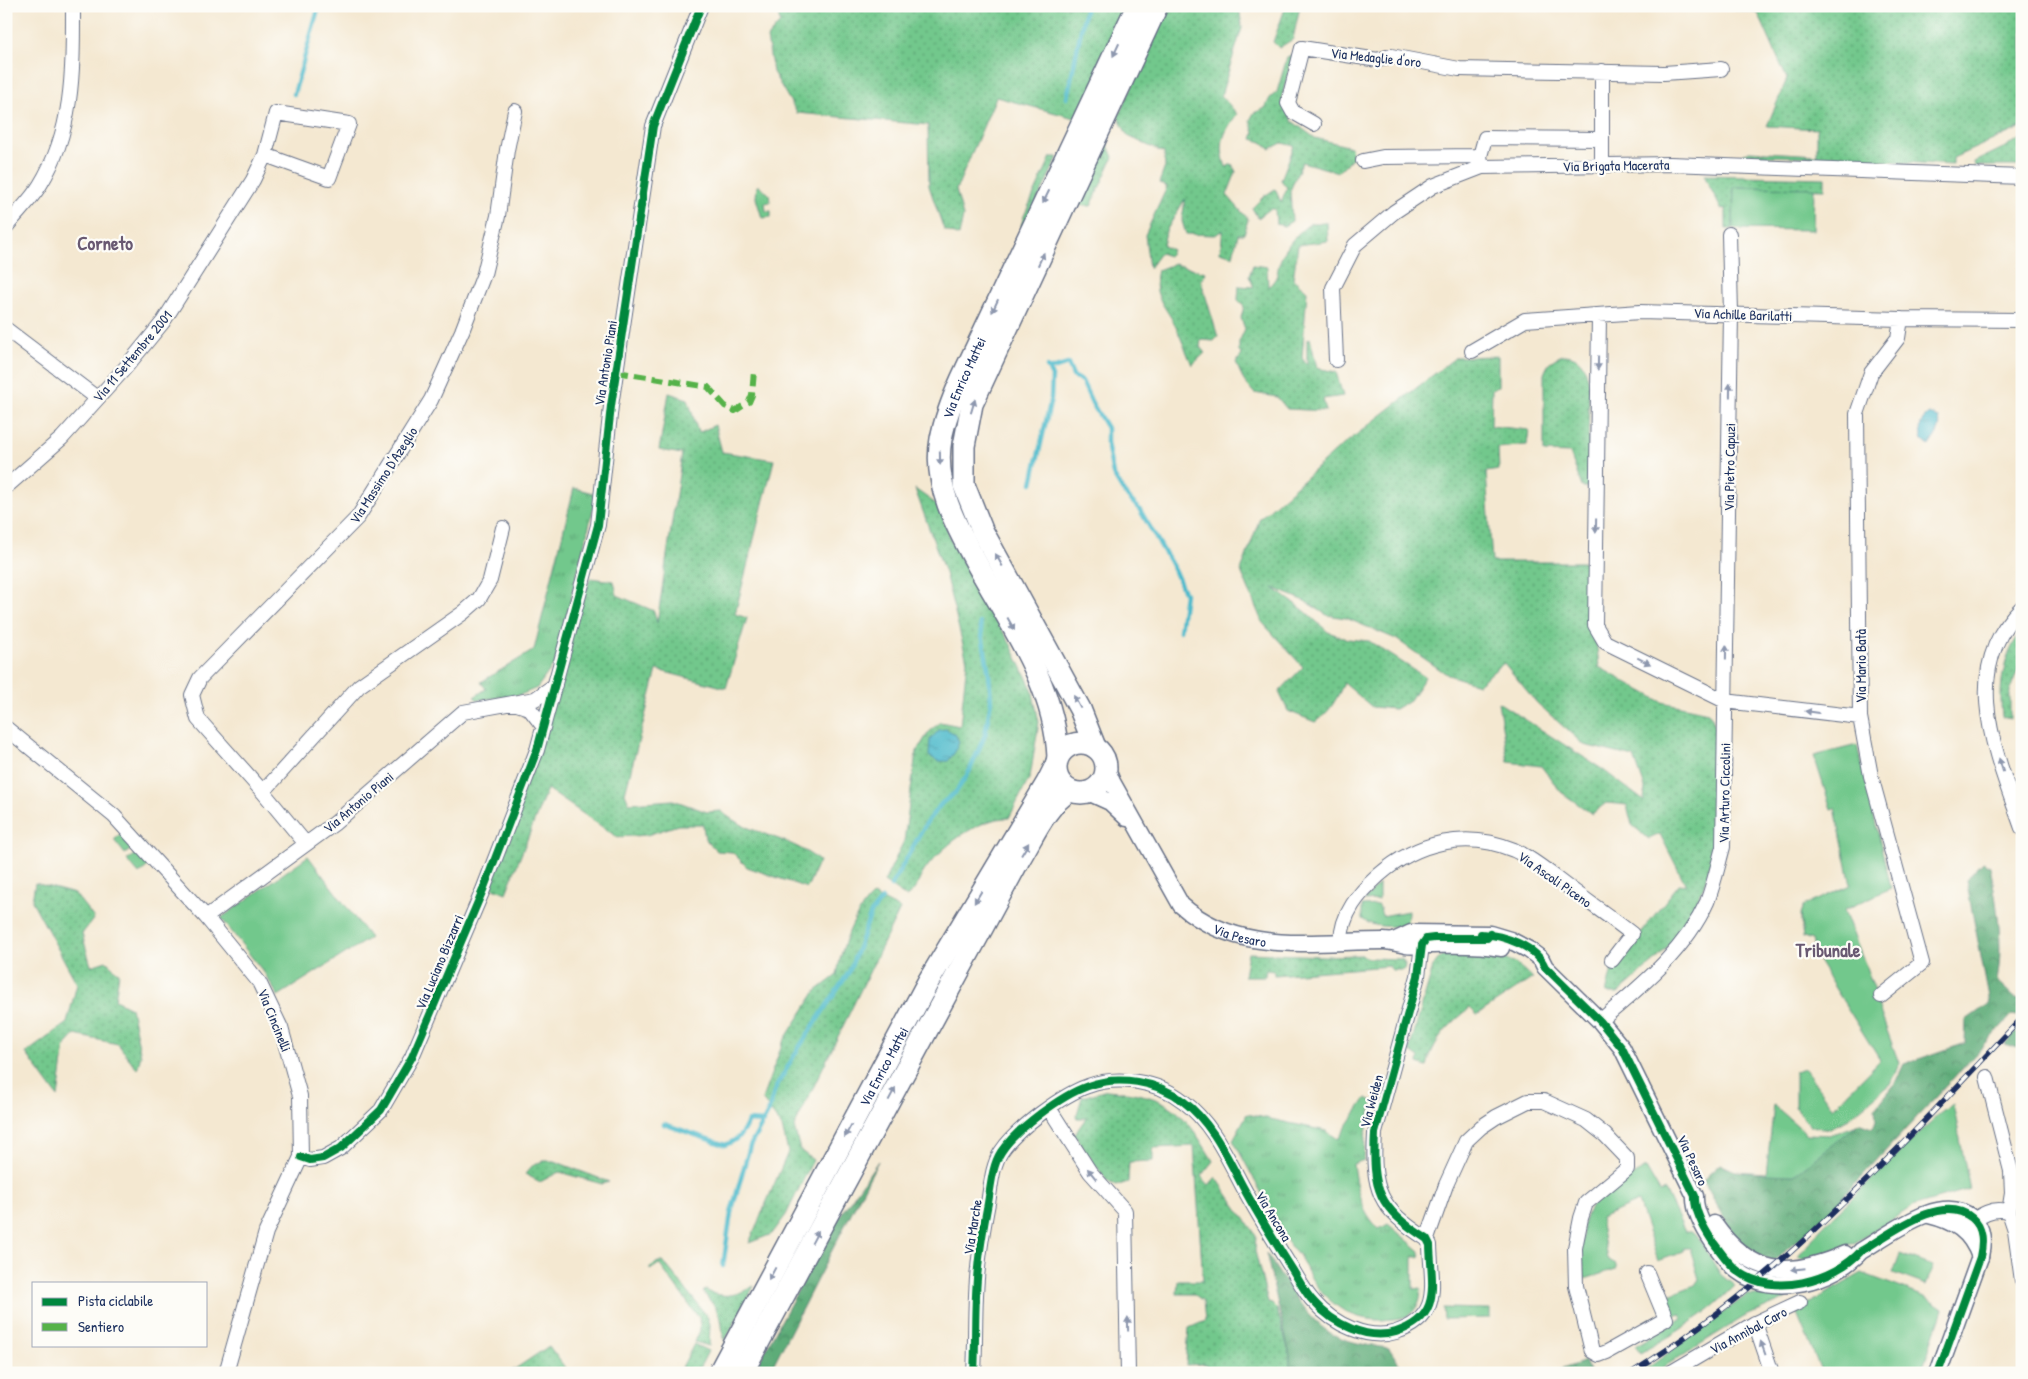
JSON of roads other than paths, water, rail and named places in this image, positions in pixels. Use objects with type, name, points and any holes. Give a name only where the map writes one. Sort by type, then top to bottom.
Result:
[{"type":"main road","name":"Via Enrico Mattei","points":[[718,1373],[928,982],[1047,783],[1057,761],[1053,717],[1029,656],[953,520],[941,478],[940,440],[949,408],[962,378],[1137,6]]},
{"type":"main road","name":"Via Enrico Mattei","points":[[1095,747],[1080,710],[982,530],[964,485],[964,446],[972,404],[1157,6]]},
{"type":"main road","points":[[995,868],[1039,779],[1047,737],[1045,694]]},
{"type":"main road","points":[[1079,743],[1095,747],[1101,752],[1106,767],[1101,783],[1079,792],[1059,780],[1057,761],[1070,745],[1079,743]]},
{"type":"main road","name":"Via Enrico Mattei","points":[[742,1373],[1020,858],[1047,812],[1059,797],[1079,792]]},
{"type":"street","points":[[6,226],[39,187],[52,164],[63,136],[70,107],[74,6]]},
{"type":"street","name":"Via Antonio Piani","points":[[543,726],[598,525],[611,406],[653,126],[701,6]]},
{"type":"street","name":"Via Medaglie d'oro","points":[[1314,124],[1293,112],[1288,104],[1302,48],[1378,60],[1392,56],[1459,69],[1664,74],[1721,69]]},
{"type":"street","points":[[1602,71],[1602,165]]},
{"type":"street","name":"Via Massimo D'Azeglio","points":[[306,844],[198,719],[193,703],[195,687],[200,678],[358,517],[431,400],[462,331],[484,274],[498,216],[507,150],[515,111]]},
{"type":"street","name":"Via 11 Settembre 2001","points":[[6,487],[62,438],[163,322],[253,180],[265,155],[276,113],[349,124],[329,178],[265,155]]},
{"type":"street","points":[[1363,161],[1383,157],[1481,162],[1485,138],[1601,139]]},
{"type":"street","name":"Via Brigata Macerata","points":[[1336,360],[1333,288],[1355,245],[1394,212],[1433,186],[1481,162],[1602,165],[1679,164],[2022,177]]},
{"type":"street","name":"Via Pietro Capuzi","points":[[1725,701],[1731,313],[1729,234]]},
{"type":"street","name":"Via Achille Barilatti","points":[[1472,351],[1525,320],[1640,312],[1901,319],[2022,320]]},
{"type":"street","points":[[1599,315],[1594,625],[1605,642],[1725,701],[1860,717]]},
{"type":"street","name":"Via Mario Batà","points":[[1881,996],[1922,963],[1871,776],[1860,717],[1857,414],[1871,374],[1898,338],[1901,319]]},
{"type":"street","points":[[6,328],[97,398]]},
{"type":"street","points":[[263,792],[360,686],[463,613],[479,599],[490,580],[503,528]]},
{"type":"street","points":[[2022,607],[2014,615],[1996,644],[1986,682],[1986,708],[2022,828]]},
{"type":"street","name":"Via Antonio Piani","points":[[206,917],[335,824],[463,712],[535,699],[555,685]]},
{"type":"street","name":"Via Arturo Ciccolini","points":[[1600,1021],[1624,1003],[1673,953],[1696,923],[1712,888],[1723,847],[1725,701]]},
{"type":"street","points":[[514,703],[529,708],[543,726]]},
{"type":"street","name":"Via Luciano Bizzarri","points":[[300,1157],[310,1160],[324,1158],[341,1148],[381,1110],[412,1057],[483,890],[538,750],[543,726]]},
{"type":"street","name":"Via Cincinelli","points":[[6,728],[114,816],[206,917],[259,982],[281,1028],[300,1096],[300,1157],[266,1232],[226,1373]]},
{"type":"street","name":"Via Pesaro","points":[[1106,767],[1112,782],[1181,905],[1197,919],[1218,930],[1241,938],[1304,943],[1394,941],[1406,945],[1486,945],[1507,950],[1538,967],[1545,967]]},
{"type":"street","name":"Via Pesaro","points":[[1079,792],[1110,802],[1138,827]]},
{"type":"street","name":"Via Ascoli Piceno","points":[[1341,942],[1344,918],[1371,883],[1389,867],[1420,848],[1440,842],[1473,840],[1499,845],[1529,859],[1632,934],[1612,960]]},
{"type":"street","name":"Via Pesaro","points":[[1394,941],[1411,933],[1490,934],[1510,940],[1541,959],[1545,967],[1600,1021],[1622,1048],[1696,1196],[1695,1205],[1709,1236],[1725,1259],[1738,1272],[1764,1282],[1801,1283],[1818,1277],[1854,1259],[1862,1251],[1924,1214],[1952,1209],[1966,1214],[1969,1225]]},
{"type":"street","name":"Via Pesaro","points":[[1422,945],[1426,939],[1487,938],[1490,934]]},
{"type":"street","name":"Via Weiden","points":[[1422,945],[1418,976],[1375,1133],[1374,1158],[1377,1184],[1384,1201],[1395,1217],[1429,1242]]},
{"type":"street","points":[[1987,1077],[2011,1172],[2012,1193],[2009,1212],[2015,1230],[2022,1281]]},
{"type":"street","name":"Via Ancona","points":[[1048,1108],[1083,1087],[1101,1081],[1120,1080],[1144,1084],[1167,1091],[1183,1100],[1206,1123],[1221,1146],[1270,1234],[1313,1302],[1327,1315],[1347,1327],[1368,1333],[1388,1334],[1418,1323],[1429,1307],[1431,1297],[1429,1242],[1446,1185],[1466,1141],[1481,1127],[1510,1109],[1528,1101],[1544,1101],[1586,1120],[1606,1135],[1627,1158],[1627,1168],[1586,1203],[1575,1248],[1576,1290],[1592,1351],[1599,1355],[1608,1352],[1666,1318],[1647,1273]]},
{"type":"street","points":[[1048,1108],[1090,1172],[1125,1211],[1128,1373]]},
{"type":"street","name":"Via Marche","points":[[974,1373],[978,1266],[993,1171],[1002,1152],[1032,1121],[1048,1108]]},
{"type":"street","points":[[1938,1373],[1980,1257],[1969,1225],[1991,1211],[2002,1210],[2009,1212]]},
{"type":"street","name":"Via Annibal Caro","points":[[1670,1373],[1754,1324],[1800,1302]]},
{"type":"street","points":[[1754,1324],[1772,1373]]},
{"type":"water","points":[[1929,414],[1939,418],[1940,422],[1937,433],[1929,446],[1922,440],[1920,429],[1923,419]]},
{"type":"water","points":[[946,729],[955,734],[959,742],[955,752],[948,761],[938,761],[929,756],[930,740],[939,730]]},
{"type":"waterway","points":[[294,94],[319,6]]},
{"type":"waterway","points":[[1067,98],[1086,6]]},
{"type":"waterway","points":[[1049,370],[1068,364],[1073,376],[1082,381],[1092,403],[1107,428],[1107,443],[1113,474],[1125,494],[1140,510],[1173,567],[1185,594],[1180,631]]},
{"type":"waterway","points":[[1032,483],[1051,399],[1052,376],[1047,367]]},
{"type":"waterway","points":[[891,886],[928,820],[942,803],[956,792],[969,772],[985,735],[991,701],[989,674],[980,623]]},
{"type":"waterway","points":[[723,1266],[731,1213],[750,1146],[768,1113],[775,1089],[798,1049],[849,972],[871,913],[882,899]]},
{"type":"waterway","points":[[664,1124],[725,1145],[739,1136],[748,1121],[764,1122]]},
{"type":"railway","points":[[1631,1373],[1686,1336],[1739,1296],[1789,1254],[1884,1162],[2022,1018]]},
{"type":"district","name":"Corneto","points":[[105,243]]},
{"type":"district","name":"Tribunale","points":[[1828,950]]}]
